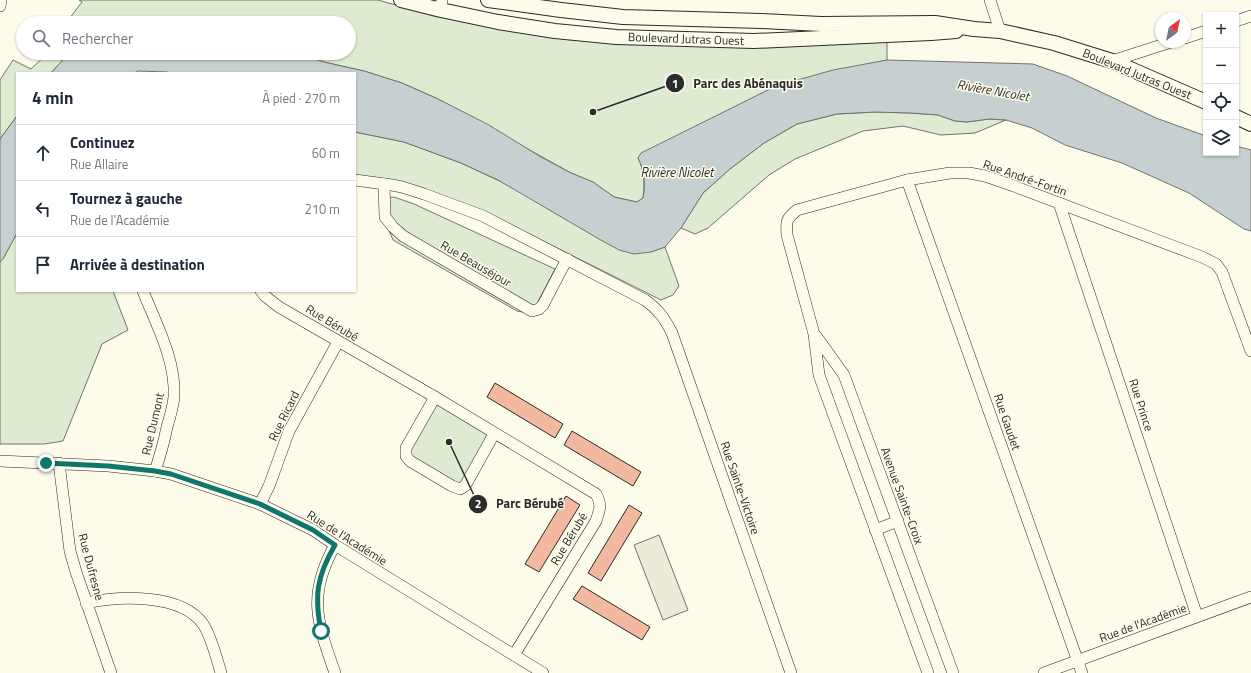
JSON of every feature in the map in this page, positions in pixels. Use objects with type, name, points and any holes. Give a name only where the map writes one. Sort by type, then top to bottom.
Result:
[{"type":"main road","name":"Boulevard Jutras Ouest","points":[[401,0],[441,5],[498,22],[555,31],[616,37],[754,41],[931,34],[974,30],[1000,31],[1054,43],[1112,61],[1203,101]]},
{"type":"main road","name":"Boulevard Jutras Ouest","points":[[488,0],[561,10],[623,16],[821,24],[935,23],[974,30]]},
{"type":"main road","points":[[1239,118],[1251,124]]},
{"type":"street","points":[[0,6],[1,0]]},
{"type":"street","points":[[990,0],[1000,31]]},
{"type":"street","points":[[1239,20],[1251,16]]},
{"type":"street","points":[[1191,36],[1203,32]]},
{"type":"street","points":[[1112,61],[1155,47]]},
{"type":"street","name":"Rue André-Fortin","points":[[786,224],[790,216],[797,210],[907,180],[950,173],[969,173],[985,176],[1060,203],[1216,264],[1222,272],[1251,351]]},
{"type":"street","points":[[356,180],[402,187],[483,216],[566,259]]},
{"type":"street","name":"Rue Gaudet","points":[[907,180],[1082,673]]},
{"type":"street","name":"Rue Beauséjour","points":[[384,184],[385,216],[402,236],[532,311],[539,309],[543,305],[566,259]]},
{"type":"street","name":"Rue Prince","points":[[1060,203],[1197,616]]},
{"type":"street","name":"Avenue Sainte-Croix","points":[[786,224],[787,235],[814,334],[819,375],[928,673]]},
{"type":"street","name":"Rue Sainte-Victoire","points":[[566,259],[645,300],[655,308],[667,322],[791,673]]},
{"type":"street","name":"Rue Dumont","points":[[143,292],[165,347],[171,365],[174,383],[174,398],[171,414],[155,471]]},
{"type":"street","name":"Rue Bérubé","points":[[262,292],[279,307],[435,397],[494,434],[596,494],[600,501],[600,510],[596,521],[514,655]]},
{"type":"street","name":"Avenue Sainte-Croix","points":[[814,334],[844,375],[953,673]]},
{"type":"street","name":"Rue Ricard","points":[[260,504],[269,486],[289,431],[338,342]]},
{"type":"street","points":[[435,397],[406,448],[406,456],[410,461],[452,486],[460,489],[464,486],[494,434]]},
{"type":"street","name":"Rue de l'Académie","points":[[0,461],[108,466],[155,471],[171,474],[260,504],[313,530],[543,673]]},
{"type":"street","name":"Rue Dufresne","points":[[59,463],[70,551],[86,603],[111,673]]},
{"type":"street","points":[[875,530],[898,521]]},
{"type":"street","points":[[335,545],[321,575],[317,602],[321,631],[335,673]]},
{"type":"street","name":"Rue de l'Académie","points":[[1044,673],[1251,596]]},
{"type":"street","points":[[86,603],[101,600],[134,598],[165,602],[178,605],[188,610],[203,624],[211,641],[221,673]]},
{"type":"green space","points":[[79,0],[378,0],[434,16],[539,35],[887,39],[887,60],[776,86],[638,158],[644,177],[644,188],[643,198],[637,202],[614,197],[593,182],[571,173],[438,99],[402,83],[364,71],[318,60],[356,60],[356,16],[71,16],[82,2]]},
{"type":"green space","points":[[13,60],[31,69],[41,60],[63,60],[52,72],[16,72],[16,117],[0,139],[0,80]]},
{"type":"green space","points":[[875,112],[938,115],[955,121],[967,122],[989,119],[1006,120],[975,133],[941,135],[903,126],[863,131],[795,159],[769,175],[708,228],[695,234],[681,228],[703,193],[730,169],[764,143],[797,124],[837,114]]},
{"type":"green space","points":[[356,132],[404,142],[461,163],[651,252],[665,247],[679,286],[673,295],[661,300],[483,211],[356,176]]},
{"type":"green space","points":[[394,197],[414,204],[555,269],[534,309],[528,313],[517,311],[393,240],[388,228],[384,198]]},
{"type":"green space","points":[[16,235],[16,292],[113,292],[128,330],[102,344],[63,441],[44,444],[0,444],[0,262]]},
{"type":"green space","points":[[435,397],[494,434],[465,486],[410,461],[410,440]]},
{"type":"shaded area","points":[[659,535],[688,610],[663,620],[634,545]]},
{"type":"water","name":"Rivière Nicolet","points":[[63,60],[318,60],[364,71],[402,83],[438,99],[489,125],[541,157],[571,173],[593,182],[614,197],[637,202],[643,198],[644,188],[643,172],[638,158],[641,153],[776,86],[833,70],[887,60],[1033,64],[1067,76],[1156,118],[1203,135],[1203,156],[1239,156],[1239,147],[1251,150],[1251,231],[1244,229],[1189,193],[1122,163],[1065,145],[1032,128],[1006,120],[989,119],[967,122],[955,121],[938,115],[875,112],[837,114],[797,124],[764,143],[730,169],[703,193],[681,228],[665,247],[651,252],[634,254],[619,250],[498,180],[461,163],[404,142],[356,132],[356,72],[52,72]]},
{"type":"water","points":[[16,117],[16,235],[0,262],[0,139]]},
{"type":"building","points":[[495,383],[563,424],[555,438],[487,397]]},
{"type":"building","points":[[572,431],[641,472],[633,486],[564,445]]},
{"type":"building","points":[[566,496],[580,505],[539,572],[525,564]]},
{"type":"building","points":[[629,505],[642,513],[601,581],[588,573]]},
{"type":"building","points":[[582,586],[650,627],[642,640],[573,599]]},
{"type":"place","name":"Parc des Abénaquis","points":[[593,112]]},
{"type":"place","name":"Parc Bérubé","points":[[449,442]]},
{"type":"route","points":[[46,463],[108,466],[171,474],[260,504],[313,530],[335,545],[321,575],[319,586],[317,602],[321,631]]}]
